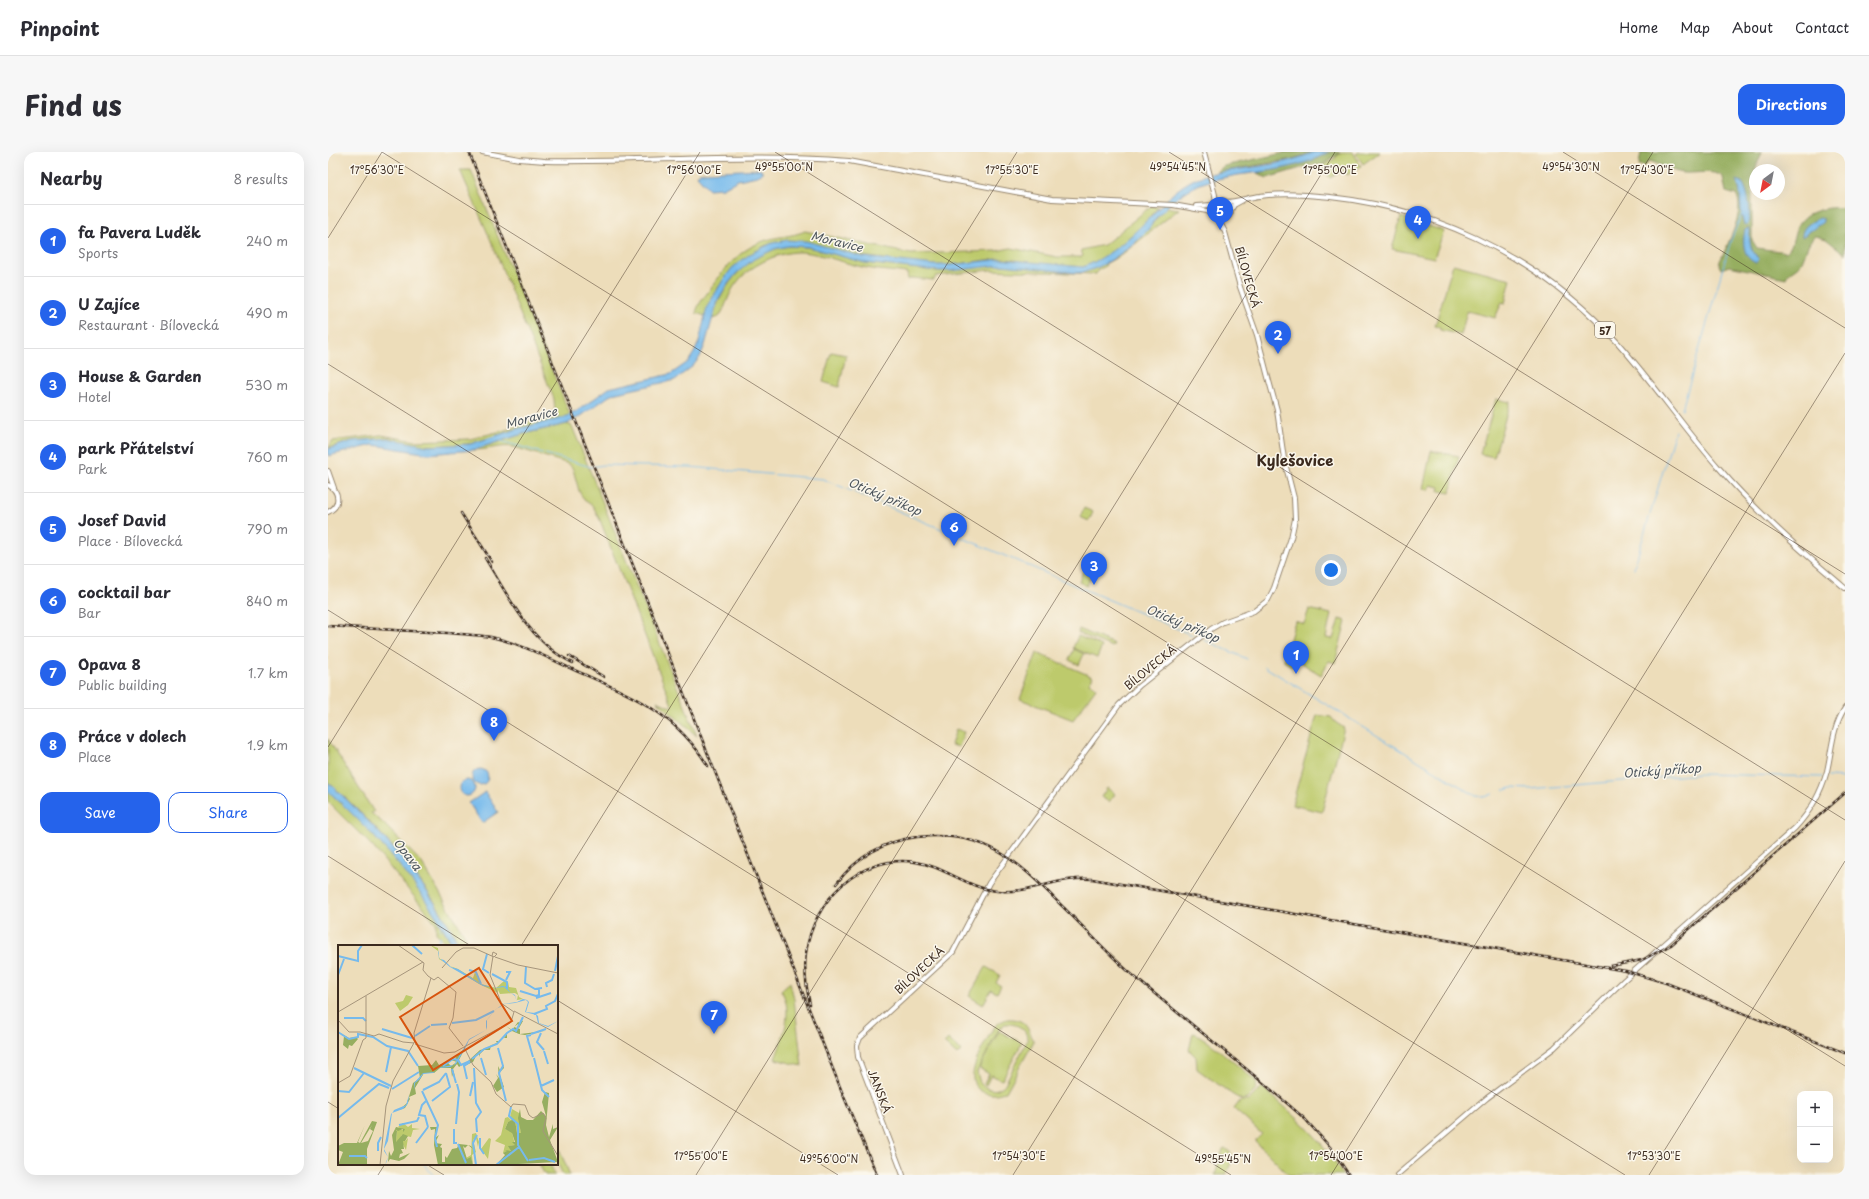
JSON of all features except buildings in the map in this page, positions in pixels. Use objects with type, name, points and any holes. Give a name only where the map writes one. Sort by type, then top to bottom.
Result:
[{"type":"main road","points":[[482,152],[519,160],[554,161],[770,156],[815,158],[849,161],[1052,199],[1087,202],[1153,203],[1183,206],[1214,204],[1221,201],[1215,195]]},
{"type":"main road","points":[[1204,152],[1215,195],[1213,215]]},
{"type":"main road","name":"57","points":[[1221,201],[1226,202],[1253,197],[1284,194],[1327,196],[1390,207],[1435,221],[1469,234],[1504,252],[1532,269],[1572,299],[1603,328],[1636,364],[1694,438],[1736,487],[1795,545],[1845,588]]},
{"type":"main road","name":"57","points":[[1231,210],[1234,205],[1245,199]]},
{"type":"main road","points":[[1226,202],[1231,210]]},
{"type":"main road","name":"BÍLOVECKÁ","points":[[880,1019],[953,952],[989,883],[1117,708],[1139,686],[1202,636],[1219,624],[1254,611],[1268,600],[1276,584],[1291,538],[1295,519],[1294,498],[1284,459],[1276,406],[1257,335],[1240,287],[1225,232],[1218,219],[1207,210],[1183,206]]},
{"type":"main road","name":"BÍLOVECKÁ","points":[[1225,232],[1227,218],[1231,210]]},
{"type":"main road","points":[[1218,219],[1227,218]]},
{"type":"main road","points":[[328,471],[337,495],[335,507],[328,512]]},
{"type":"main road","points":[[328,485],[334,489]]},
{"type":"main road","points":[[1397,1175],[1487,1098],[1554,1048],[1635,970],[1795,828],[1810,810],[1820,790],[1826,772],[1836,728],[1845,708]]},
{"type":"main road","name":"JANSKÁ","points":[[880,1019],[862,1036],[858,1042],[857,1051],[903,1175]]},
{"type":"green space","points":[[1288,152],[1314,152],[1293,159],[1215,173],[1224,166]]},
{"type":"green space","points":[[1329,152],[1341,152],[1322,165],[1311,165],[1267,178],[1257,173],[1310,161]]},
{"type":"green space","points":[[1342,152],[1353,152],[1361,166],[1347,175],[1344,170],[1330,178],[1322,166],[1336,158],[1336,156]]},
{"type":"green space","points":[[1359,152],[1380,152],[1363,164],[1356,154]]},
{"type":"green space","points":[[1641,152],[1762,152],[1757,164],[1749,164],[1749,200],[1752,200],[1752,240],[1757,248],[1786,252],[1791,245],[1799,223],[1804,218],[1824,209],[1845,208],[1845,254],[1826,239],[1816,236],[1809,244],[1801,263],[1789,273],[1786,278],[1729,266],[1721,269],[1719,265],[1720,261],[1731,237],[1739,210],[1736,195],[1726,192],[1723,177],[1710,172],[1683,173],[1650,161],[1647,162],[1646,166],[1639,165]],"holes":[[[1739,186],[1749,210],[1743,221]],[[1748,228],[1751,250],[1759,259],[1744,247],[1745,230]]]},
{"type":"green space","points":[[460,170],[471,170],[570,415],[520,428],[470,444],[428,446],[377,439],[352,441],[329,448],[332,441],[381,435],[416,441],[470,439],[509,429],[555,411],[554,399],[492,243]]},
{"type":"green space","points":[[1221,203],[1226,205],[1228,210],[1226,215],[1221,217],[1216,215],[1214,210],[1216,205]]},
{"type":"green space","points":[[1151,206],[1158,207],[1133,234],[1115,250],[1083,267],[1062,267],[1001,259],[962,264],[929,265],[854,255],[805,242],[779,242],[764,246],[736,268],[714,294],[705,316],[696,313],[703,299],[719,277],[744,251],[761,242],[805,231],[911,254],[996,251],[1011,248],[1057,257],[1081,257],[1083,256],[1081,250],[1104,245]]},
{"type":"green space","points":[[1166,207],[1179,209],[1120,256],[1105,264],[1106,266],[1098,270],[1096,274],[990,270],[936,276],[934,280],[912,278],[908,280],[907,273],[872,269],[818,255],[794,252],[776,256],[759,264],[745,274],[732,289],[719,317],[712,319],[721,297],[734,276],[752,260],[774,249],[796,246],[808,247],[867,263],[924,270],[950,271],[1001,265],[1077,273],[1086,272],[1115,258],[1147,231]]},
{"type":"green space","points":[[1401,217],[1444,231],[1434,258],[1392,249]]},
{"type":"green space","points":[[1453,264],[1511,279],[1505,303],[1502,302],[1495,318],[1467,311],[1461,335],[1440,330],[1440,327],[1435,326]]},
{"type":"green space","points":[[831,352],[846,355],[839,387],[823,382]]},
{"type":"green space","points":[[1496,399],[1510,402],[1494,457],[1480,454]]},
{"type":"green space","points":[[567,424],[572,426],[697,736],[657,701],[671,707],[672,705],[600,520],[593,506],[584,500],[579,491],[573,469],[569,464],[514,447],[473,450],[523,434]]},
{"type":"green space","points":[[1431,451],[1459,456],[1450,493],[1439,491],[1440,487],[1431,485],[1429,490],[1423,489]]},
{"type":"green space","points":[[1084,508],[1093,512],[1089,521],[1080,517]]},
{"type":"green space","points":[[1083,571],[1091,575],[1087,586],[1079,582]]},
{"type":"green space","points":[[1309,609],[1331,614],[1326,638],[1333,639],[1339,619],[1346,621],[1335,663],[1329,661],[1321,675],[1295,659],[1292,666],[1284,661],[1295,621],[1304,624]]},
{"type":"green space","points":[[1079,629],[1114,644],[1112,647],[1078,633]]},
{"type":"green space","points":[[1078,636],[1102,646],[1097,658],[1073,648]]},
{"type":"green space","points":[[1074,649],[1084,654],[1079,665],[1069,660]]},
{"type":"green space","points":[[1037,653],[1093,677],[1089,683],[1096,688],[1073,720],[1020,699]]},
{"type":"green space","points":[[1317,715],[1331,717],[1335,722],[1344,728],[1322,812],[1292,805]]},
{"type":"green space","points":[[956,729],[964,732],[959,747],[951,745]]},
{"type":"green space","points":[[328,739],[374,812],[371,813],[383,823],[422,863],[470,945],[459,945],[433,899],[402,858],[367,819],[328,782]]},
{"type":"green space","points":[[1107,788],[1115,794],[1109,802],[1101,797]]},
{"type":"green space","points":[[328,791],[374,836],[402,868],[439,920],[439,925],[444,930],[452,945],[442,945],[444,941],[436,933],[436,923],[373,847],[328,802]]},
{"type":"green space","points":[[986,967],[1000,975],[996,983],[1001,986],[997,993],[991,990],[983,1005],[969,996]]},
{"type":"green space","points":[[790,982],[794,999],[802,1066],[775,1059],[784,1033],[787,1016],[785,998],[781,990]]},
{"type":"green space","points":[[1007,1019],[1013,1019],[1022,1022],[1034,1041],[1006,1092],[991,1094],[980,1090],[974,1084],[973,1075],[979,1054],[995,1026]],"holes":[[[1005,1024],[1009,1024],[1024,1030],[1027,1041],[1005,1084],[999,1089],[992,1090],[980,1083],[977,1072],[999,1029]]]},
{"type":"green space","points":[[999,1031],[1022,1043],[1002,1080],[991,1075],[986,1085],[984,1084],[989,1074],[979,1068]]},
{"type":"green space","points":[[1193,1033],[1205,1039],[1255,1080],[1257,1086],[1247,1099],[1242,1100],[1233,1095],[1197,1069],[1196,1057],[1189,1050]]},
{"type":"green space","points":[[948,1039],[961,1051],[957,1055],[944,1043]]},
{"type":"green space","points":[[1262,1087],[1306,1127],[1326,1149],[1343,1175],[1289,1175],[1255,1141],[1262,1134],[1234,1109],[1240,1101],[1248,1101]]},
{"type":"green space","points":[[558,1146],[570,1175],[563,1175],[558,1164]]},
{"type":"green space","points":[[1225,1148],[1233,1155],[1233,1158],[1226,1175],[1215,1175],[1223,1149]]},
{"type":"green space","points":[[540,1165],[550,1165],[555,1175],[545,1175]]},
{"type":"water","points":[[1314,152],[1329,152],[1308,162],[1273,170],[1221,178],[1194,187],[1169,205],[1157,217],[1149,229],[1132,245],[1105,264],[1086,272],[1077,273],[1002,265],[951,271],[937,271],[865,263],[808,247],[789,246],[775,249],[754,259],[737,273],[728,284],[717,303],[700,357],[693,366],[675,380],[612,394],[567,424],[523,434],[473,450],[429,454],[373,445],[328,456],[328,449],[352,441],[387,438],[428,446],[470,444],[520,428],[563,418],[577,411],[609,388],[671,374],[688,362],[694,353],[699,342],[707,307],[732,268],[750,254],[772,243],[787,240],[806,241],[864,257],[935,265],[949,265],[1000,259],[1083,267],[1099,260],[1120,245],[1175,192],[1194,179],[1205,175],[1295,159]]},
{"type":"water","points":[[759,169],[762,173],[757,176],[738,180],[723,188],[709,189],[697,176],[699,173],[705,172]]},
{"type":"water","points":[[1737,180],[1742,182],[1748,197],[1749,221],[1747,226],[1744,225],[1742,220],[1740,191]]},
{"type":"water","points":[[1820,218],[1823,219],[1823,222],[1802,237],[1805,227]]},
{"type":"water","points":[[1748,228],[1750,230],[1750,242],[1752,249],[1759,259],[1756,263],[1748,257],[1744,249],[1744,235],[1745,230]]},
{"type":"water","points":[[480,769],[487,774],[488,777],[483,784],[480,785],[473,780],[472,777],[477,770]]},
{"type":"water","points":[[467,780],[474,785],[475,788],[470,795],[467,796],[460,791],[459,788],[464,781]]},
{"type":"water","points":[[328,782],[385,838],[418,878],[447,922],[459,945],[452,945],[413,882],[381,844],[328,791]]},
{"type":"water","points":[[485,792],[498,812],[482,823],[469,803]]},
{"type":"waterway","points":[[1682,409],[1731,240],[1742,213]]},
{"type":"waterway","points":[[1634,568],[1675,431]]},
{"type":"waterway","name":"Otický příkop","points":[[501,441],[591,467],[603,465],[690,467],[823,479],[1197,637]]},
{"type":"waterway","name":"Otický příkop","points":[[1202,639],[1247,659]]},
{"type":"waterway","name":"Otický příkop","points":[[1265,667],[1476,796],[1485,797],[1493,794]]},
{"type":"waterway","name":"Otický příkop","points":[[1504,790],[1512,788],[1530,789],[1701,774],[1822,777]]},
{"type":"waterway","name":"Otický příkop","points":[[1828,777],[1845,778]]},
{"type":"waterway","points":[[441,924],[441,930]]},
{"type":"waterway","points":[[437,945],[440,936]]},
{"type":"waterway","points":[[425,1165],[433,1175]]},
{"type":"railway","points":[[469,152],[844,1097],[877,1175]]},
{"type":"railway","points":[[461,513],[492,562]]},
{"type":"railway","points":[[485,558],[522,618],[544,644],[573,663]]},
{"type":"railway","points":[[328,626],[475,635],[491,637],[521,646],[611,686],[647,705],[680,730],[694,746],[708,766]]},
{"type":"railway","points":[[569,656],[604,677]]},
{"type":"railway","points":[[1611,966],[1642,960],[1671,945],[1845,793]]},
{"type":"railway","points":[[836,884],[852,866],[871,852],[893,842],[905,839],[940,836],[961,838],[996,850],[1027,872],[1129,972],[1305,1119],[1330,1147],[1349,1175]]},
{"type":"railway","points":[[810,1004],[807,991],[805,965],[806,953],[810,934],[818,915],[829,899],[842,885],[858,873],[876,865],[895,861],[926,864],[976,886],[997,891],[1021,890],[1068,880],[1092,879],[1626,971],[1666,983],[1845,1053]]},
{"type":"place","name":"Josef David","points":[[1220,230]]},
{"type":"place","name":"park Přátelství","points":[[1418,239]]},
{"type":"place","name":"U Zajíce","points":[[1278,354]]},
{"type":"place","name":"cocktail bar","points":[[954,546]]},
{"type":"place","name":"House & Garden","points":[[1094,585]]},
{"type":"place","name":"fa Pavera Luděk","points":[[1296,674]]},
{"type":"place","name":"Práce v dolech","points":[[494,741]]},
{"type":"place","name":"Opava 8","points":[[714,1034]]},
{"type":"district","name":"Kylešovice","points":[[1295,459]]},
{"type":"water label","name":"Moravice","points":[[837,241]]},
{"type":"water label","name":"Moravice","points":[[531,417]]},
{"type":"water label","name":"Opava","points":[[408,854]]}]
